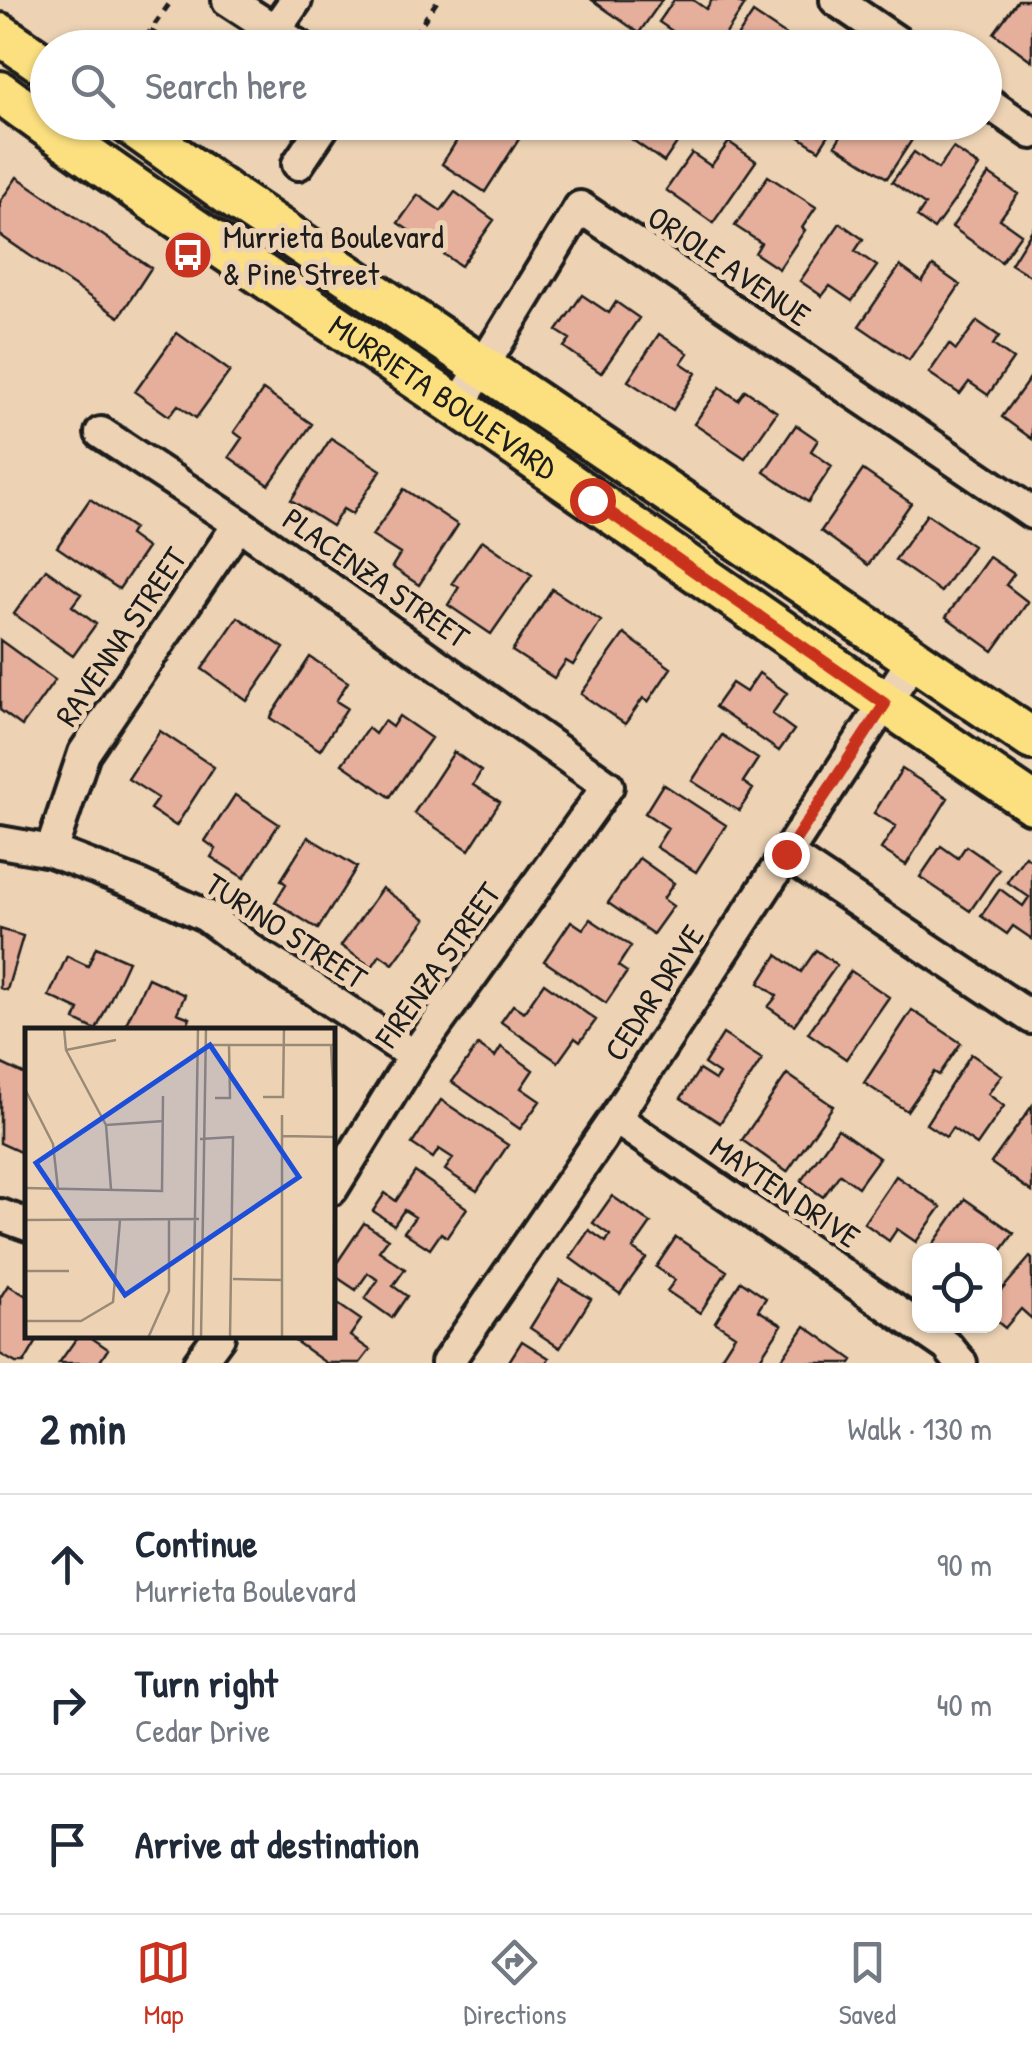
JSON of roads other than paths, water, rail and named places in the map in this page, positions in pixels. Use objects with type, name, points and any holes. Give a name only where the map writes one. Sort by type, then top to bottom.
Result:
[{"type":"main road","points":[[0,34],[30,55]]},
{"type":"main road","name":"MURRIETA BOULEVARD","points":[[0,92],[30,113]]},
{"type":"main road","name":"MURRIETA BOULEVARD","points":[[68,140],[1032,803]]},
{"type":"main road","name":"MURRIETA BOULEVARD","points":[[153,140],[1032,739]]},
{"type":"street","points":[[228,0],[275,30],[296,0]]},
{"type":"street","points":[[836,0],[880,30]]},
{"type":"street","points":[[1002,112],[1032,132]]},
{"type":"street","points":[[298,164],[314,140]]},
{"type":"street","name":"ORIOLE AVENUE","points":[[458,407],[580,207],[1032,514]]},
{"type":"street","name":"PLACENZA STREET","points":[[100,432],[239,524],[608,786]]},
{"type":"street","name":"RAVENNA STREET","points":[[51,851],[84,754],[239,524]]},
{"type":"street","name":"CEDAR DRIVE","points":[[447,1363],[615,1118],[914,658]]},
{"type":"street","name":"FIRENZA STREET","points":[[335,1184],[414,1056],[608,786]]},
{"type":"street","name":"TURINO STREET","points":[[0,842],[51,851],[206,916],[254,952],[414,1056]]},
{"type":"street","points":[[786,854],[1032,1018]]},
{"type":"street","name":"MAYTEN DRIVE","points":[[615,1118],[947,1346],[961,1363]]},
{"type":"street","points":[[0,1215],[25,1224]]},
{"type":"street","points":[[199,1363],[218,1338]]},
{"type":"place","name":"Murrieta Boulevard & Pine Street","points":[[188,255]]}]
